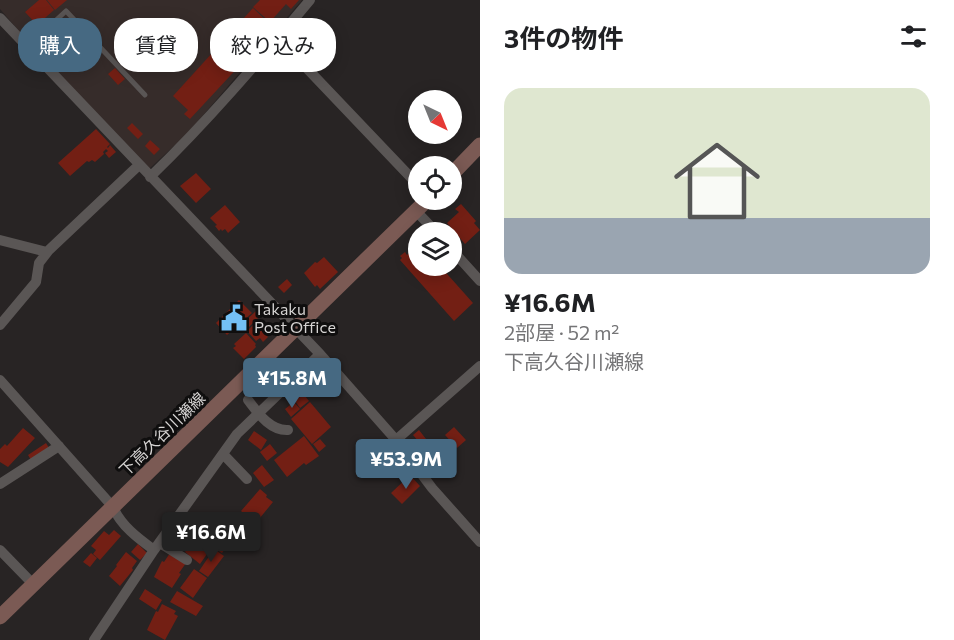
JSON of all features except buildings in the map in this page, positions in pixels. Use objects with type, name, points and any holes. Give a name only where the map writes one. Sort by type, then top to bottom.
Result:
[{"type":"main road","points":[[462,164],[480,145]]},
{"type":"main road","name":"下高久谷川瀬線","points":[[0,618],[417,210]]},
{"type":"street","points":[[295,18],[310,0]]},
{"type":"street","points":[[0,18],[18,37]]},
{"type":"street","points":[[51,72],[320,354],[396,440],[432,488],[480,542]]},
{"type":"street","points":[[150,177],[179,149],[248,72]]},
{"type":"street","points":[[311,72],[408,174]]},
{"type":"street","points":[[0,325],[36,282],[39,263],[47,252],[138,165]]},
{"type":"street","points":[[0,240],[47,252]]},
{"type":"street","points":[[462,261],[480,281]]},
{"type":"street","points":[[94,640],[237,434],[320,354]]},
{"type":"street","points":[[396,440],[480,366]]},
{"type":"street","points":[[0,381],[113,507],[116,515],[135,537],[187,560]]},
{"type":"street","points":[[248,400],[265,421],[276,428],[288,430]]},
{"type":"street","points":[[0,484],[59,446]]},
{"type":"street","points":[[224,454],[247,479]]},
{"type":"street","points":[[0,550],[33,584]]},
{"type":"lane","points":[[58,18],[66,11],[73,18]]},
{"type":"lane","points":[[102,49],[145,95]]},
{"type":"shaded area","points":[[0,0],[302,0],[287,18],[210,18],[210,72],[240,72],[187,134],[149,169],[78,99],[55,72],[102,72],[102,18],[18,18],[18,30],[0,9]]},
{"type":"place","name":"Takaku Post Office","points":[[234,318]]}]
